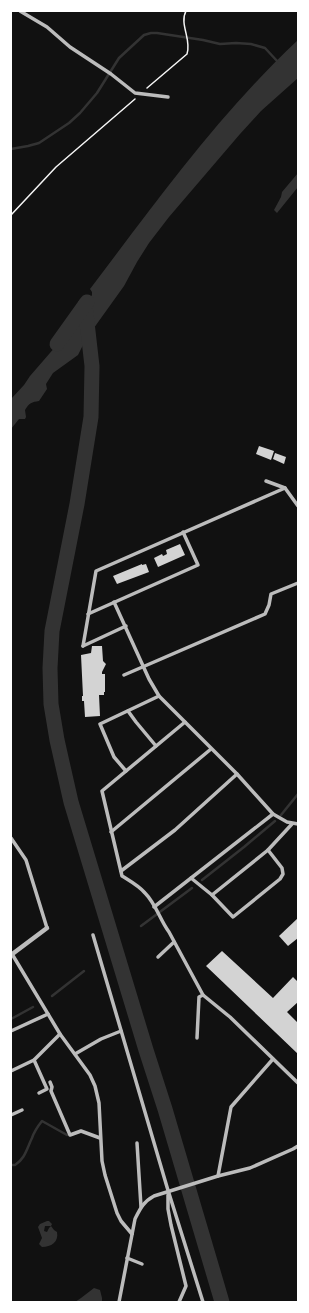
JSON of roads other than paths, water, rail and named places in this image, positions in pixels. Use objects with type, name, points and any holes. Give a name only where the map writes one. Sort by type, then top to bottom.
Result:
[{"type":"street","points":[[20,11],[47,27],[70,47],[109,73],[135,93],[168,97]]},
{"type":"street","points":[[266,481],[285,488],[298,506]]},
{"type":"street","points":[[126,626],[83,646],[96,571],[285,488]]},
{"type":"street","points":[[88,614],[198,565],[184,532]]},
{"type":"street","points":[[124,675],[266,614],[271,594],[298,584]]},
{"type":"street","points":[[114,602],[143,666],[159,696],[237,774],[273,814],[282,820],[292,824],[298,824]]},
{"type":"street","points":[[126,771],[114,757],[100,724],[159,696]]},
{"type":"street","points":[[128,711],[156,746]]},
{"type":"street","points":[[185,722],[102,791],[122,876],[146,894],[169,932],[203,995],[230,1017],[298,1083]]},
{"type":"street","points":[[111,832],[211,749]]},
{"type":"street","points":[[121,871],[175,830],[237,774]]},
{"type":"street","points":[[154,907],[273,814]]},
{"type":"street","points":[[212,895],[268,850],[292,824]]},
{"type":"street","points":[[11,838],[26,860],[47,928],[11,955],[60,1034],[90,1075],[97,1093],[100,1114],[102,1160],[117,1214],[132,1234]]},
{"type":"street","points":[[191,878],[212,895],[234,917],[280,879],[283,874],[282,868],[268,850]]},
{"type":"street","points":[[93,935],[168,1192],[203,1302]]},
{"type":"street","points":[[158,957],[174,942]]},
{"type":"street","points":[[197,1038],[199,997],[203,995]]},
{"type":"street","points":[[11,1031],[48,1014]]},
{"type":"street","points":[[75,1054],[101,1039],[121,1031]]},
{"type":"street","points":[[11,1071],[34,1060],[60,1034]]},
{"type":"street","points":[[218,1176],[231,1106],[273,1059]]},
{"type":"street","points":[[34,1060],[47,1089],[40,1093]]},
{"type":"street","points":[[50,1082],[52,1087],[51,1091],[70,1135],[81,1131],[100,1138]]},
{"type":"street","points":[[11,1115],[22,1110]]},
{"type":"street","points":[[137,1143],[141,1207]]},
{"type":"street","points":[[119,1302],[135,1219],[146,1201],[154,1196],[255,1166],[286,1153],[298,1146]]},
{"type":"street","points":[[168,1192],[168,1209],[186,1286],[179,1302]]},
{"type":"street","points":[[127,1258],[142,1264]]},
{"type":"waterway","points":[[11,149],[39,143],[69,123],[80,113],[97,93],[119,58],[144,35],[157,33],[220,44],[251,44],[265,48],[278,62]]},
{"type":"waterway","points":[[57,344],[87,302]]},
{"type":"waterway","points":[[85,305],[92,366],[91,417],[77,504],[52,631],[50,668],[51,704],[57,740],[71,802],[165,1109],[222,1302]]},
{"type":"waterway","points":[[281,815],[298,794]]},
{"type":"waterway","points":[[202,880],[275,821]]},
{"type":"waterway","points":[[141,926],[192,888]]},
{"type":"waterway","points":[[52,996],[84,971]]},
{"type":"waterway","points":[[11,1019],[33,1007]]},
{"type":"waterway","points":[[11,1165],[18,1163],[23,1156],[35,1131],[42,1121],[67,1135]]}]
